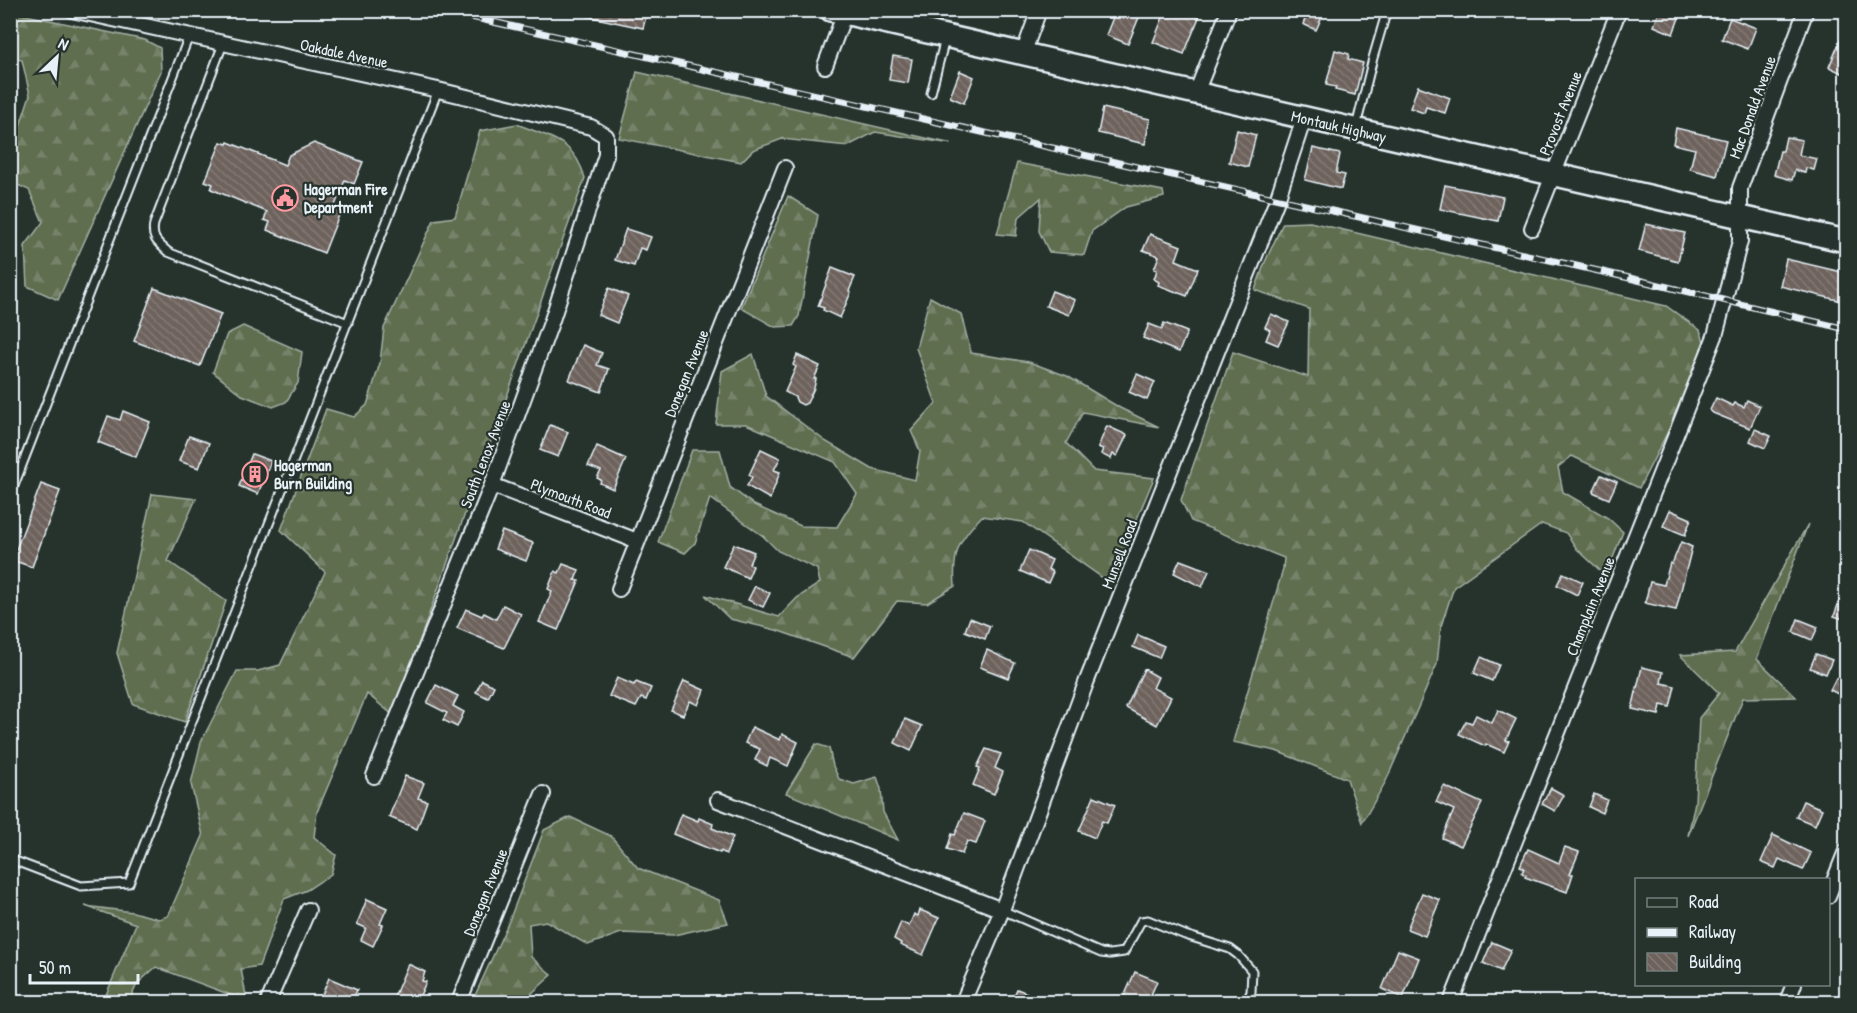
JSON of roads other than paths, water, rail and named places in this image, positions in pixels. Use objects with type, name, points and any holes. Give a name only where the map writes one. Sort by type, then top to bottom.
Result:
[{"type":"main road","name":"Montauk Highway","points":[[841,12],[1846,241]]},
{"type":"street","name":"Oakdale Avenue","points":[[72,10],[438,90],[591,127],[606,136]]},
{"type":"street","points":[[1023,54],[1039,10]]},
{"type":"street","points":[[1196,93],[1228,10]]},
{"type":"street","name":"Provost Avenue","points":[[1532,228],[1619,10]]},
{"type":"street","name":"Mac Donald Avenue","points":[[1740,217],[1740,188],[1806,10]]},
{"type":"street","points":[[825,66],[841,12]]},
{"type":"street","name":"Munsell Road","points":[[963,1002],[1002,910],[1086,683],[1276,200],[1304,118]]},
{"type":"street","name":"South Lenox Avenue","points":[[374,776],[492,485],[552,320],[606,155],[606,136]]},
{"type":"street","name":"Donegan Avenue","points":[[619,589],[785,168]]},
{"type":"street","name":"Champlain Avenue","points":[[1451,1002],[1708,354],[1723,310],[1740,241],[1740,217]]},
{"type":"street","name":"Plymouth Road","points":[[492,485],[637,541]]},
{"type":"street","name":"Donegan Avenue","points":[[459,1002],[543,794]]},
{"type":"street","points":[[718,800],[1002,910]]},
{"type":"street","points":[[1830,891],[1846,850]]},
{"type":"street","points":[[270,1002],[308,910]]},
{"type":"street","points":[[1787,1002],[1793,986]]},
{"type":"lane","points":[[1355,129],[1387,10]]},
{"type":"lane","points":[[10,496],[189,36]]},
{"type":"lane","points":[[931,93],[945,36]]},
{"type":"lane","points":[[223,44],[154,224],[152,233],[155,240],[168,252],[348,323]]},
{"type":"lane","points":[[10,859],[81,886],[129,883],[438,90]]},
{"type":"lane","points":[[1002,910],[1101,953],[1124,952],[1142,921],[1148,920],[1230,950],[1238,955],[1252,971],[1251,992],[1246,1002]]},
{"type":"railway","points":[[440,10],[1625,277],[1846,329]]},
{"type":"place","name":"Hagerman Fire Department","points":[[285,198]]},
{"type":"place","name":"Hagerman Burn Building","points":[[255,474]]}]
